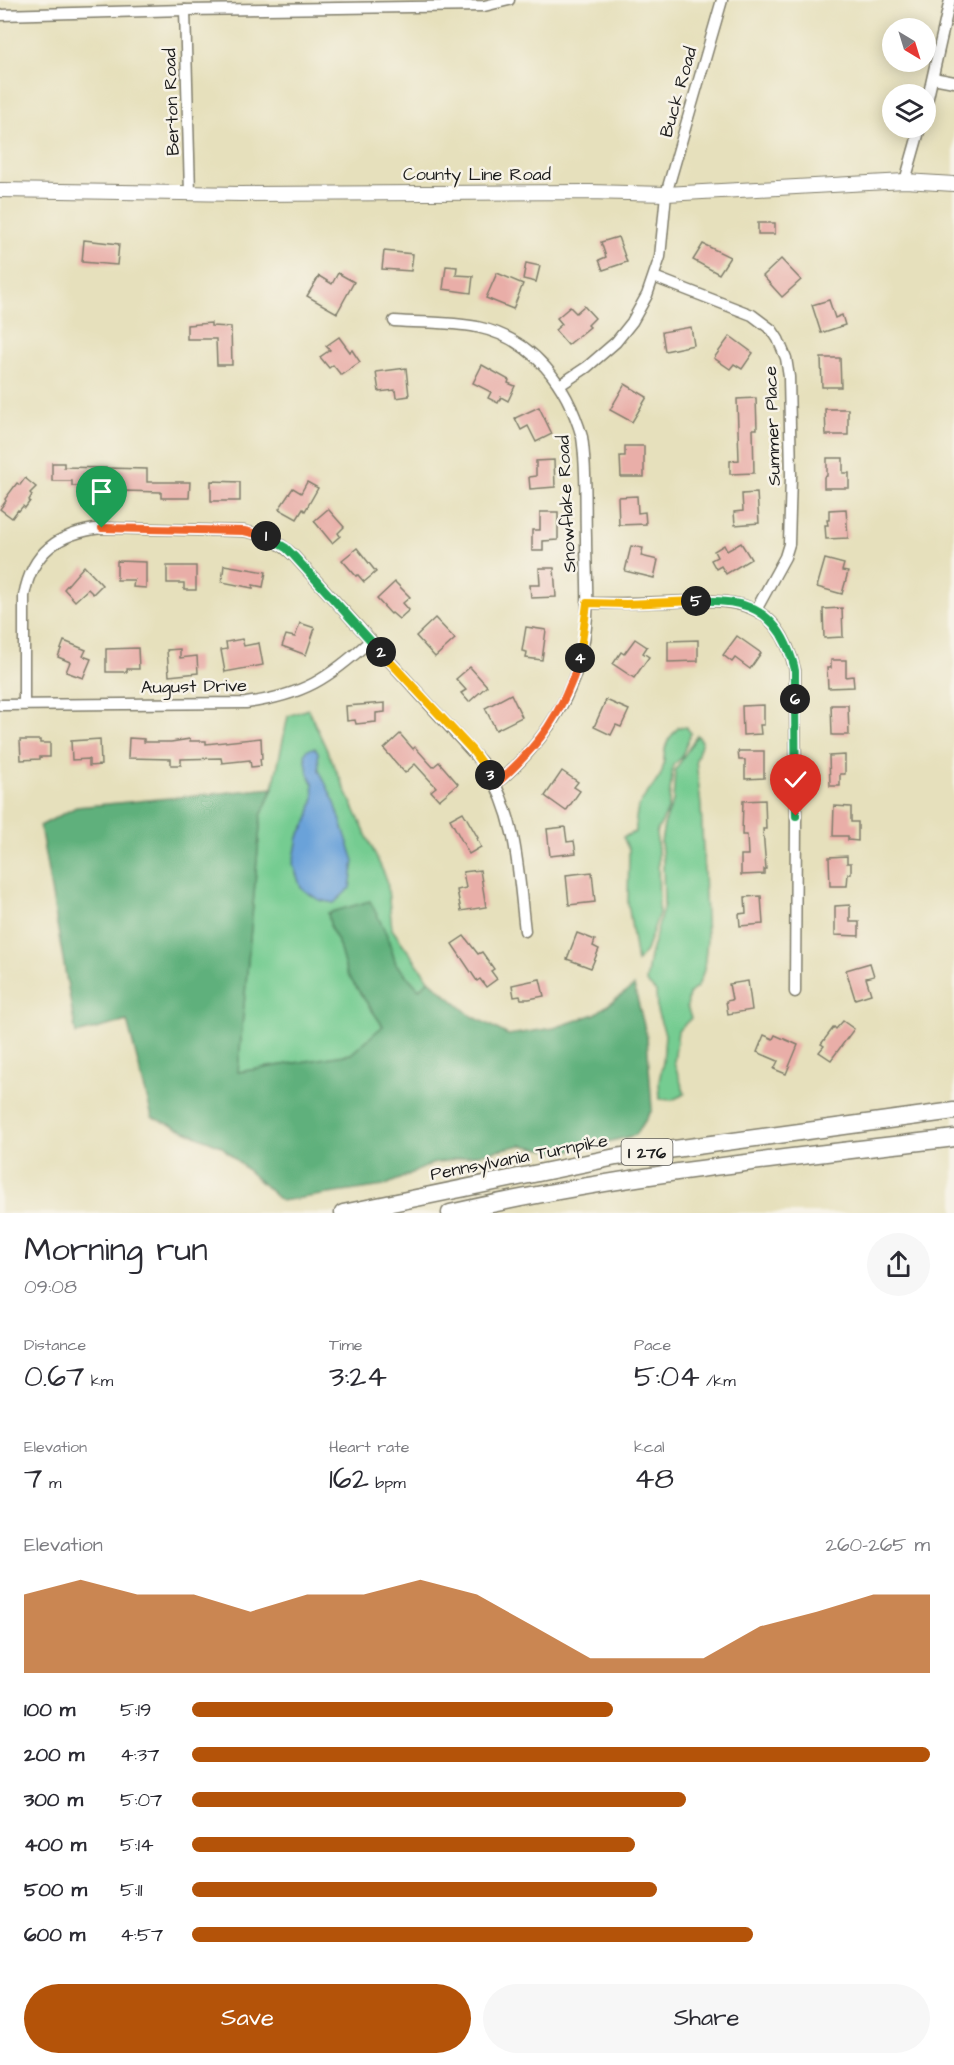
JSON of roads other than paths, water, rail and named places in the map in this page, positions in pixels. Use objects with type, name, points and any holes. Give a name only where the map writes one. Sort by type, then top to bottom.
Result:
[{"type":"highway","name":"Pennsylvania Turnpike","points":[[343,1213],[616,1157],[954,1111]]},
{"type":"highway","name":"I 276","points":[[450,1213],[502,1201],[658,1174],[954,1138]]},
{"type":"main road","name":"County Line Road","points":[[0,190],[190,193],[589,192],[666,194],[905,181],[954,184]]},
{"type":"street","points":[[108,12],[109,0]]},
{"type":"street","points":[[0,15],[484,6],[509,0]]},
{"type":"street","name":"Buck Road","points":[[560,385],[604,354],[620,337],[640,307],[654,277],[660,257],[666,194],[722,0]]},
{"type":"street","points":[[932,84],[950,0]]},
{"type":"street","name":"Berton Road","points":[[185,10],[190,193]]},
{"type":"street","points":[[933,78],[954,82]]},
{"type":"street","points":[[905,181],[917,138]]},
{"type":"street","name":"Summer Place","points":[[654,277],[752,315],[772,330],[786,358],[789,377],[791,476],[789,544],[785,557],[756,610]]},
{"type":"street","name":"Snowflake Road","points":[[394,321],[468,325],[504,336],[519,345],[539,360],[560,385],[576,417],[584,450],[587,603],[582,653],[561,707],[535,746],[496,784]]},
{"type":"street","points":[[24,704],[24,596],[30,575],[38,560],[49,547],[61,539],[83,530],[102,528],[244,531],[273,540],[286,548],[472,750],[496,784],[512,828],[525,931]]},
{"type":"street","points":[[587,603],[626,604],[716,600],[742,604],[756,610],[782,635],[791,654],[795,670],[795,992]]},
{"type":"street","name":"August Drive","points":[[0,705],[246,703],[268,700],[302,691],[327,677],[370,640]]},
{"type":"water","points":[[315,748],[318,752],[319,770],[335,803],[354,861],[350,888],[334,903],[319,900],[301,888],[293,864],[298,837],[308,820],[314,798],[313,783],[308,773],[305,754],[308,749]]}]
